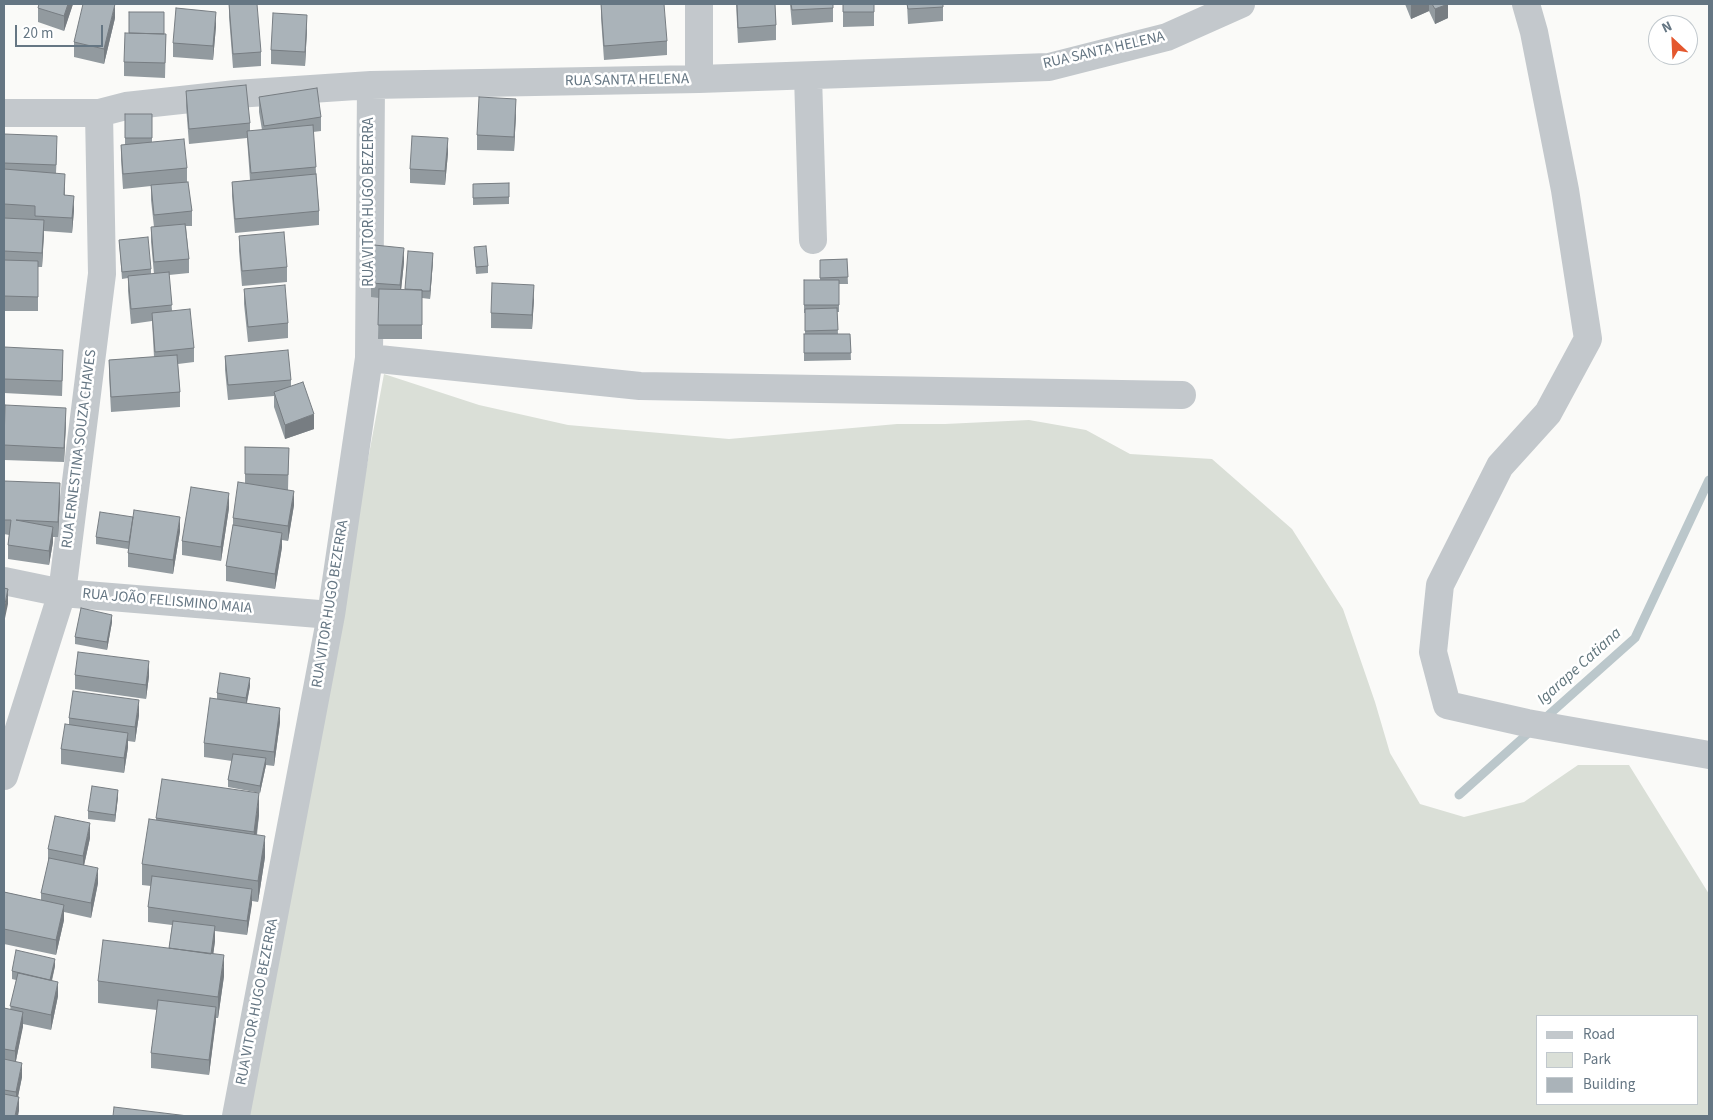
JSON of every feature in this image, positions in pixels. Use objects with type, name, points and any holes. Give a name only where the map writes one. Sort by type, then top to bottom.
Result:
[{"type":"street","points":[[699,4],[699,79]]},
{"type":"street","name":"RUA SANTA HELENA","points":[[4,113],[99,113],[135,105],[236,94],[371,85],[808,76],[1049,66],[1167,37],[1240,4]]},
{"type":"street","points":[[1526,4],[1534,32],[1565,190],[1588,339],[1548,413],[1500,466],[1440,585],[1433,652],[1447,705],[1527,723],[1709,755]]},
{"type":"street","points":[[808,76],[813,240]]},
{"type":"street","name":"RUA VITOR HUGO BEZERRA","points":[[236,1116],[331,615],[369,358],[371,85]]},
{"type":"street","name":"RUA ERNESTINA SOUZA CHAVES","points":[[4,776],[62,593],[102,274],[99,113]]},
{"type":"street","points":[[369,358],[640,386],[1182,395]]},
{"type":"street","name":"RUA JOÃO FELISMINO MAIA","points":[[4,581],[62,593],[331,615]]},
{"type":"green space","points":[[384,374],[479,405],[568,425],[729,439],[897,424],[1029,420],[1086,430],[1130,454],[1212,459],[1292,529],[1343,609],[1375,702],[1390,753],[1420,804],[1464,817],[1524,802],[1578,765],[1629,765],[1709,894],[1709,1116],[248,1116],[261,1031]]},
{"type":"building","points":[[39,4],[68,4],[64,16],[38,8]]},
{"type":"building","points":[[83,4],[115,4],[104,49],[74,42]]},
{"type":"building","points":[[229,4],[257,4],[261,52],[233,54]]},
{"type":"building","points":[[601,4],[664,4],[667,41],[604,46]]},
{"type":"building","points":[[737,4],[775,4],[776,25],[738,28]]},
{"type":"building","points":[[791,4],[833,4],[833,8],[792,10]]},
{"type":"building","points":[[843,4],[874,4],[874,12],[843,12]]},
{"type":"building","points":[[907,4],[943,4],[943,7],[908,9]]},
{"type":"building","points":[[1432,4],[1448,4],[1435,9]]},
{"type":"building","points":[[176,8],[216,12],[213,46],[173,43]]},
{"type":"building","points":[[129,12],[164,12],[164,34],[129,33]]},
{"type":"building","points":[[273,13],[307,15],[305,52],[271,50]]},
{"type":"building","points":[[125,33],[166,34],[165,63],[124,62]]},
{"type":"building","points":[[246,85],[250,123],[189,129],[186,91]]},
{"type":"building","points":[[317,88],[321,117],[264,126],[259,97]]},
{"type":"building","points":[[479,97],[516,99],[514,137],[477,135]]},
{"type":"building","points":[[125,114],[152,114],[152,138],[125,138]]},
{"type":"building","points":[[313,125],[316,167],[251,173],[247,131]]},
{"type":"building","points":[[4,134],[57,136],[56,165],[4,163]]},
{"type":"building","points":[[412,136],[448,138],[445,171],[410,169]]},
{"type":"building","points":[[184,139],[187,168],[123,174],[121,145]]},
{"type":"building","points":[[4,169],[65,174],[64,195],[74,196],[72,218],[35,216],[35,206],[4,204]]},
{"type":"building","points":[[316,174],[319,211],[235,219],[232,182]]},
{"type":"building","points":[[188,182],[192,211],[154,215],[151,185]]},
{"type":"building","points":[[509,183],[509,197],[473,198],[473,184]]},
{"type":"building","points":[[4,218],[44,220],[42,253],[4,251]]},
{"type":"building","points":[[185,224],[189,259],[154,262],[151,227]]},
{"type":"building","points":[[284,232],[287,267],[242,271],[239,236]]},
{"type":"building","points":[[148,237],[151,269],[122,272],[119,240]]},
{"type":"building","points":[[374,245],[404,248],[400,285],[371,283]]},
{"type":"building","points":[[486,246],[488,266],[476,267],[474,247]]},
{"type":"building","points":[[408,251],[433,253],[430,291],[405,289]]},
{"type":"building","points":[[847,259],[848,277],[820,278],[820,260]]},
{"type":"building","points":[[4,260],[38,261],[38,297],[4,296]]},
{"type":"building","points":[[169,272],[172,305],[131,309],[128,276]]},
{"type":"building","points":[[804,280],[839,280],[839,305],[804,305]]},
{"type":"building","points":[[492,283],[534,285],[532,315],[491,313]]},
{"type":"building","points":[[285,285],[288,323],[248,327],[244,289]]},
{"type":"building","points":[[379,289],[422,290],[422,325],[378,325]]},
{"type":"building","points":[[837,308],[838,330],[805,331],[805,309]]},
{"type":"building","points":[[190,309],[194,348],[155,352],[152,313]]},
{"type":"building","points":[[804,334],[850,334],[851,353],[804,353]]},
{"type":"building","points":[[4,347],[63,350],[62,381],[4,379]]},
{"type":"building","points":[[288,350],[291,380],[228,385],[225,356]]},
{"type":"building","points":[[177,355],[180,392],[111,397],[109,360]]},
{"type":"building","points":[[303,382],[314,414],[285,425],[274,392]]},
{"type":"building","points":[[5,405],[66,408],[64,448],[4,445]]},
{"type":"building","points":[[245,447],[289,448],[288,475],[245,474]]},
{"type":"building","points":[[4,481],[60,483],[58,522],[16,520],[53,527],[49,551],[8,545],[11,520],[4,520]]},
{"type":"building","points":[[238,482],[294,491],[288,526],[233,518]]},
{"type":"building","points":[[191,487],[229,493],[221,547],[182,541]]},
{"type":"building","points":[[134,510],[180,517],[173,560],[128,553]]},
{"type":"building","points":[[100,512],[133,517],[129,542],[96,537]]},
{"type":"building","points":[[233,525],[282,533],[275,574],[226,566]]},
{"type":"building","points":[[4,588],[8,589],[4,609]]},
{"type":"building","points":[[81,608],[112,615],[107,642],[75,637]]},
{"type":"building","points":[[78,652],[149,661],[146,685],[75,675]]},
{"type":"building","points":[[220,673],[250,678],[246,698],[217,693]]},
{"type":"building","points":[[73,691],[139,700],[135,727],[69,718]]},
{"type":"building","points":[[210,698],[280,708],[274,752],[204,743]]},
{"type":"building","points":[[65,724],[128,733],[124,758],[61,749]]},
{"type":"building","points":[[233,754],[266,758],[260,786],[228,780]]},
{"type":"building","points":[[162,779],[259,793],[254,832],[156,818]]},
{"type":"building","points":[[92,786],[118,790],[115,815],[88,811]]},
{"type":"building","points":[[55,816],[90,823],[83,856],[48,849]]},
{"type":"building","points":[[149,819],[265,836],[258,881],[142,864]]},
{"type":"building","points":[[49,858],[98,868],[91,903],[41,893]]},
{"type":"building","points":[[152,876],[252,889],[247,921],[148,907]]},
{"type":"building","points":[[4,892],[64,905],[56,940],[4,929]]},
{"type":"building","points":[[173,921],[215,926],[211,954],[169,948]]},
{"type":"building","points":[[103,940],[224,955],[218,997],[98,981]]},
{"type":"building","points":[[16,950],[55,959],[50,980],[12,971]]},
{"type":"building","points":[[18,973],[58,982],[51,1015],[10,1006]]},
{"type":"building","points":[[158,1000],[216,1007],[209,1060],[151,1053]]},
{"type":"building","points":[[4,1008],[23,1012],[15,1051],[4,1049]]},
{"type":"building","points":[[4,1059],[22,1063],[16,1092],[4,1090]]},
{"type":"building","points":[[4,1094],[19,1097],[15,1116],[4,1116]]},
{"type":"building","points":[[114,1107],[188,1116],[113,1116]]},
{"type":"waterway","name":"Igarape Catiana","points":[[1543,720],[1635,638],[1709,480]]},
{"type":"waterway","name":"Igarape Catiana","points":[[1459,795],[1534,728]]}]
